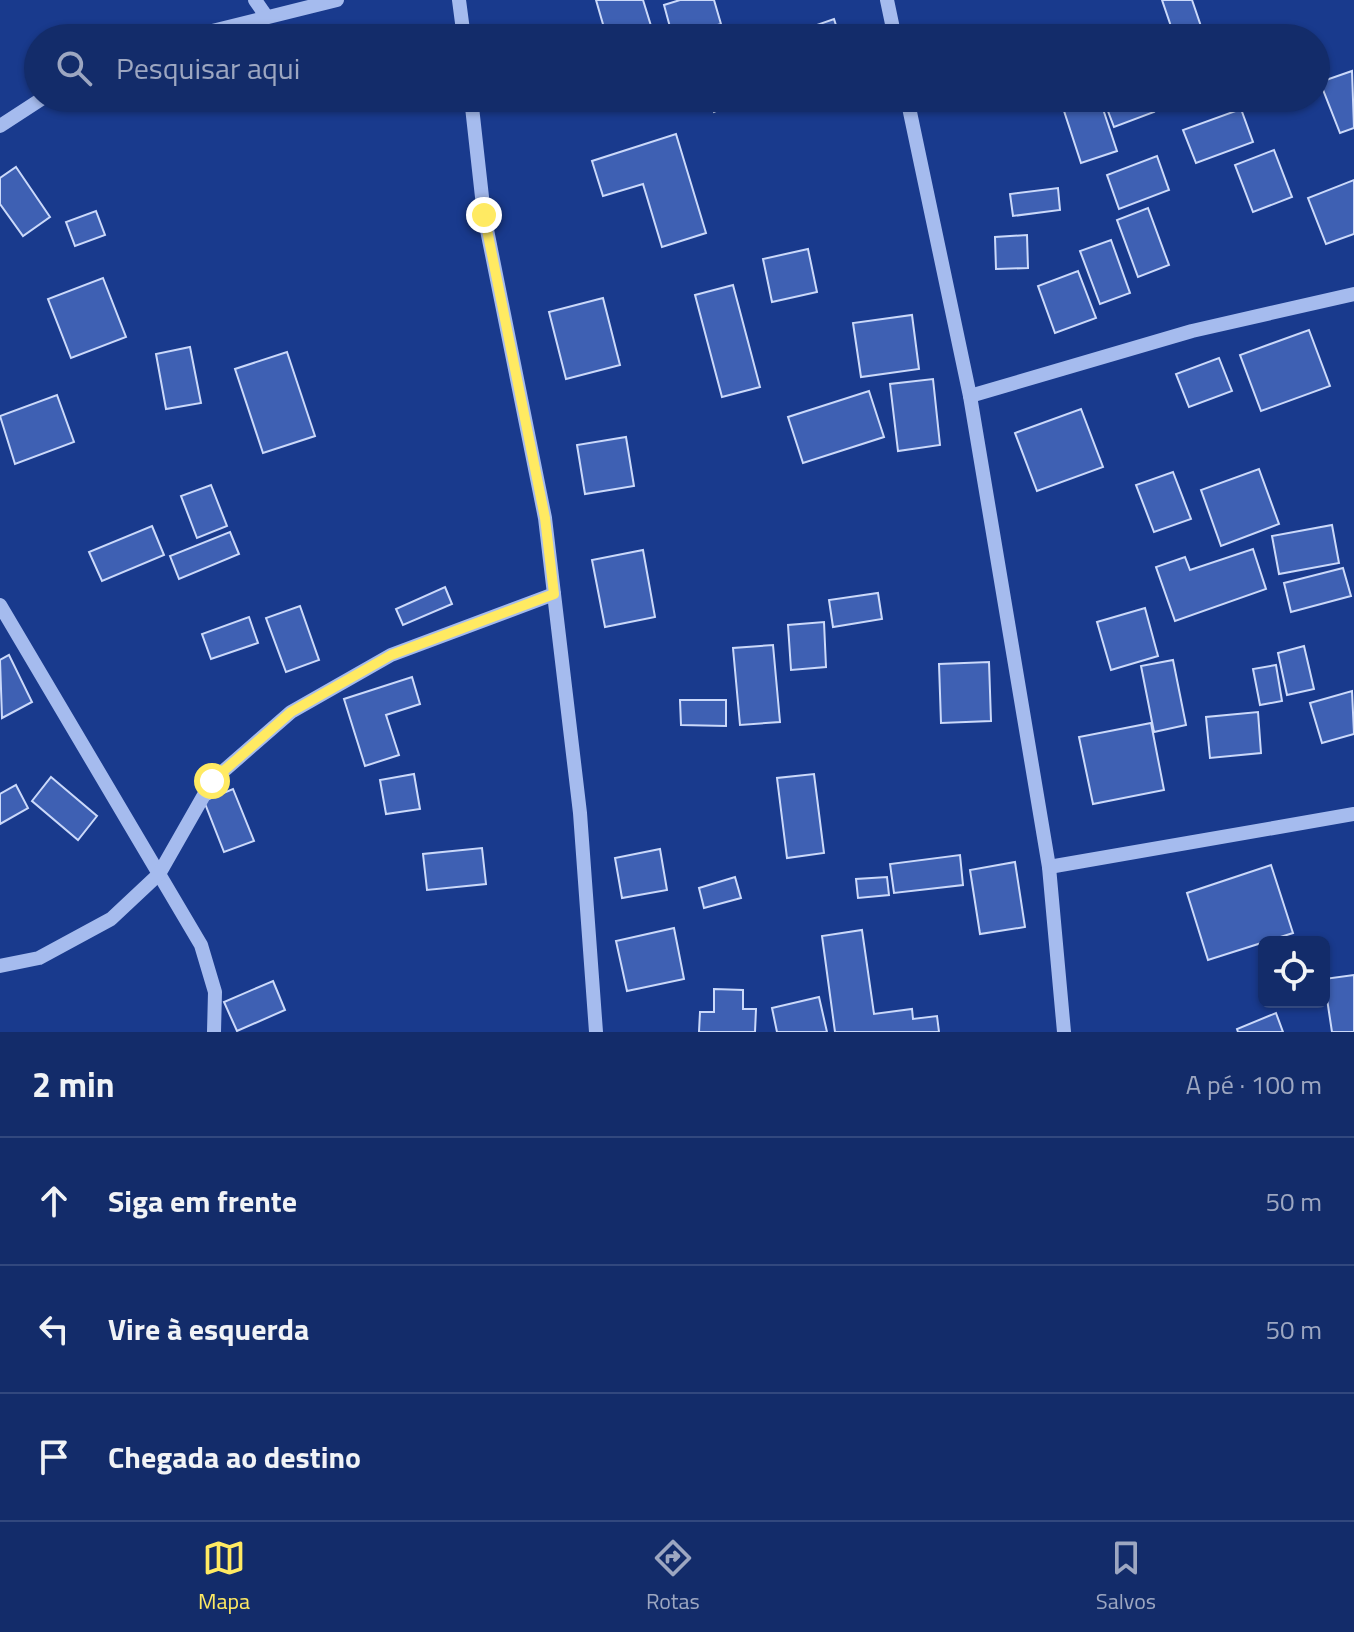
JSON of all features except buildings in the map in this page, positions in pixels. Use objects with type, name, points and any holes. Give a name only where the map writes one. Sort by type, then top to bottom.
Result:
[{"type":"street","points":[[255,0],[266,16]]},
{"type":"street","points":[[236,24],[337,0]]},
{"type":"street","points":[[459,0],[462,24]]},
{"type":"street","points":[[887,0],[892,24]]},
{"type":"street","points":[[0,126],[24,110]]},
{"type":"street","points":[[473,112],[484,215],[545,518],[580,813],[596,1032]]},
{"type":"street","points":[[910,112],[970,396],[1049,867],[1064,1032]]},
{"type":"street","points":[[970,396],[1192,331],[1354,294]]},
{"type":"street","points":[[0,966],[39,958],[111,919],[159,874],[212,781],[291,712],[391,655],[554,594]]},
{"type":"street","points":[[0,605],[201,945],[215,992],[214,1032]]},
{"type":"street","points":[[1049,867],[1354,814]]},
{"type":"route","points":[[212,781],[291,712],[391,655],[554,594],[545,518],[484,215]]}]
